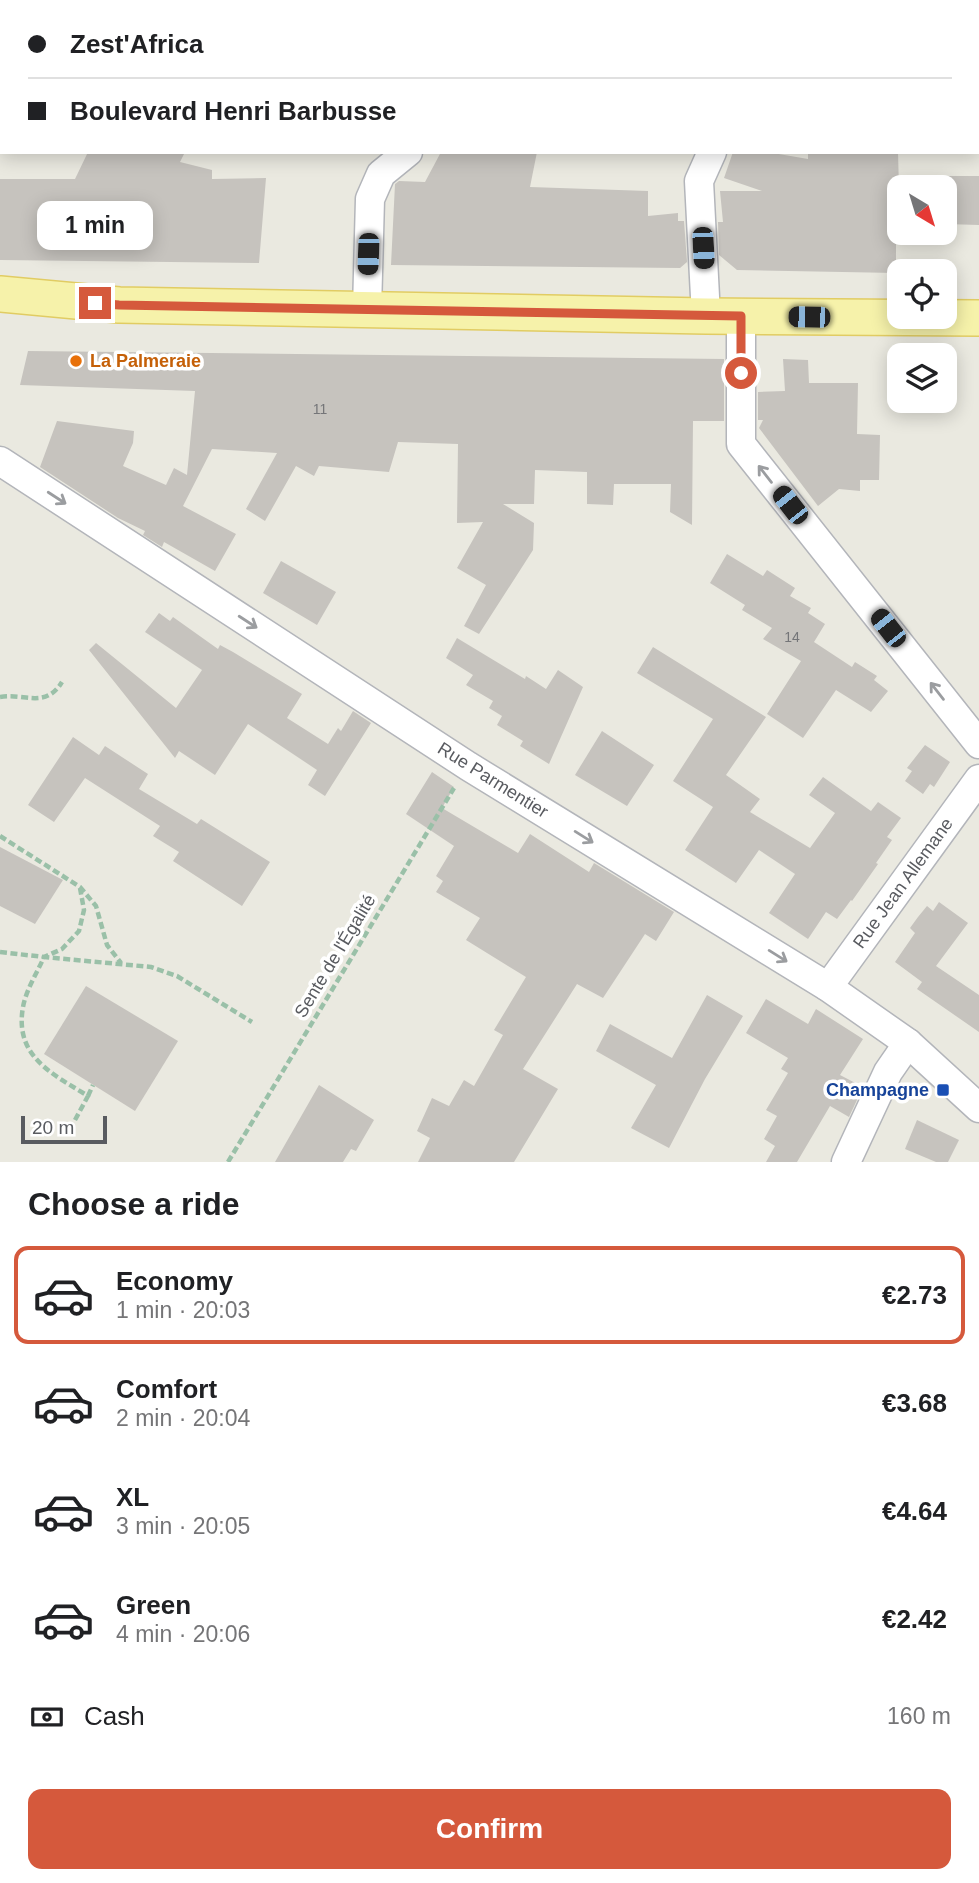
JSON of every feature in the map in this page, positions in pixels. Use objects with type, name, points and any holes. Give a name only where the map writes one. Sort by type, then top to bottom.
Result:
[{"type":"main road","points":[[0,294],[119,305],[706,316],[979,318]]},
{"type":"main road","points":[[0,318],[119,305]]},
{"type":"street","points":[[367,310],[370,200],[381,174],[406,154]]},
{"type":"street","points":[[706,316],[699,181],[711,154]]},
{"type":"street","points":[[741,316],[741,444],[979,744]]},
{"type":"street","name":"Rue Parmentier","points":[[0,461],[468,766],[828,987],[908,1043],[979,1108]]},
{"type":"street","name":"Rue Jean Allemane","points":[[828,987],[979,779]]},
{"type":"street","points":[[846,1162],[888,1072],[908,1043]]},
{"type":"path","points":[[0,697],[43,699],[51,696],[62,682]]},
{"type":"path","name":"Sente de l'Égalité","points":[[228,1162],[468,766]]},
{"type":"path","points":[[0,836],[80,887],[96,906],[107,945],[122,963]]},
{"type":"path","points":[[80,887],[83,910],[79,931],[62,949],[44,957],[23,1006],[22,1031],[28,1050],[46,1069],[88,1096]]},
{"type":"path","points":[[0,952],[151,967],[177,976],[251,1022]]},
{"type":"path","points":[[75,1120],[93,1085]]},
{"type":"building","points":[[87,154],[184,154],[180,162],[212,170],[212,179],[266,178],[259,263],[0,260],[0,179],[75,179]]},
{"type":"building","points":[[440,154],[537,154],[530,187],[648,191],[648,216],[678,213],[678,221],[684,221],[687,262],[680,268],[391,265],[395,184],[399,181],[425,182]]},
{"type":"building","points":[[732,154],[779,154],[808,159],[808,154],[898,154],[899,175],[887,175],[887,245],[896,245],[896,259],[887,259],[887,273],[737,270],[719,255],[718,222],[723,222],[720,191],[762,191],[724,178]]},
{"type":"building","points":[[957,176],[979,176],[979,225],[957,224]]},
{"type":"building","points":[[28,351],[724,359],[724,421],[693,421],[692,525],[670,512],[671,484],[614,484],[613,505],[587,504],[587,472],[535,470],[534,504],[503,504],[534,523],[533,550],[479,634],[464,626],[486,585],[457,568],[483,522],[457,523],[458,444],[398,442],[389,472],[319,466],[314,476],[296,466],[265,521],[246,509],[277,453],[212,449],[183,506],[236,534],[215,571],[164,542],[162,547],[143,535],[145,531],[118,518],[40,467],[57,421],[134,431],[133,443],[123,466],[166,485],[174,468],[187,475],[195,391],[20,385]]},
{"type":"building","points":[[783,359],[808,360],[809,383],[858,383],[857,434],[880,435],[879,480],[860,480],[860,491],[839,489],[818,506],[759,428],[763,420],[758,420],[758,392],[785,391]]},
{"type":"building","points":[[727,554],[763,576],[767,570],[795,588],[790,596],[811,608],[808,613],[825,624],[814,642],[852,667],[855,662],[877,676],[874,680],[888,691],[871,712],[836,690],[803,738],[767,714],[801,661],[763,639],[772,628],[742,610],[745,605],[710,583]]},
{"type":"building","points":[[281,561],[336,592],[317,625],[263,593]]},
{"type":"building","points":[[159,613],[170,621],[173,617],[218,649],[220,645],[302,694],[287,718],[328,744],[338,728],[341,731],[353,711],[371,723],[325,796],[308,785],[317,770],[248,724],[215,775],[179,751],[175,758],[89,650],[96,643],[176,708],[202,670],[145,632]]},
{"type":"building","points":[[457,638],[546,689],[558,670],[583,687],[549,764],[520,746],[523,741],[497,725],[502,716],[489,708],[493,701],[466,685],[473,675],[446,658]]},
{"type":"building","points":[[653,647],[766,717],[726,775],[760,799],[750,812],[810,848],[835,813],[809,795],[823,777],[871,811],[878,802],[901,818],[887,837],[892,840],[876,863],[878,864],[852,901],[837,919],[826,912],[808,939],[769,913],[795,874],[759,850],[736,883],[685,850],[713,807],[673,781],[713,719],[637,673]]},
{"type":"building","points":[[602,731],[654,765],[627,806],[575,775]]},
{"type":"building","points":[[73,737],[99,755],[105,746],[148,774],[139,789],[197,824],[201,819],[270,862],[242,906],[173,861],[179,852],[153,836],[160,826],[85,778],[54,822],[28,805]]},
{"type":"building","points":[[925,745],[950,762],[934,787],[930,784],[923,794],[905,781],[912,771],[907,768]]},
{"type":"building","points":[[432,772],[454,787],[442,808],[518,853],[530,834],[589,872],[594,863],[674,912],[656,941],[645,934],[603,998],[577,984],[523,1069],[558,1089],[514,1162],[418,1162],[430,1138],[417,1131],[432,1098],[449,1106],[464,1080],[474,1086],[503,1035],[494,1030],[526,977],[466,940],[480,918],[436,892],[443,881],[436,876],[454,846],[406,814]]},
{"type":"building","points":[[0,847],[63,880],[35,924],[0,906]]},
{"type":"building","points":[[939,902],[968,923],[936,966],[979,995],[979,1032],[917,989],[922,982],[895,962],[915,933],[910,928],[918,917],[927,906],[933,911]]},
{"type":"building","points":[[86,986],[178,1041],[135,1111],[44,1054]]},
{"type":"building","points":[[707,995],[743,1016],[705,1079],[669,1148],[631,1128],[656,1085],[596,1051],[610,1024],[672,1058]]},
{"type":"building","points":[[766,999],[808,1024],[816,1009],[863,1039],[840,1075],[863,1087],[849,1117],[830,1106],[797,1162],[766,1162],[775,1146],[764,1139],[777,1116],[766,1110],[788,1073],[781,1069],[788,1058],[746,1033]]},
{"type":"building","points":[[319,1085],[374,1120],[356,1151],[351,1149],[343,1162],[275,1162]]},
{"type":"building","points":[[917,1120],[959,1140],[948,1162],[936,1162],[905,1149]]},
{"type":"place","name":"La Palmeraie","points":[[76,361]]},
{"type":"place","name":"Champagne","points":[[943,1090]]},
{"type":"route","points":[[95,303],[741,316],[741,373]]}]
